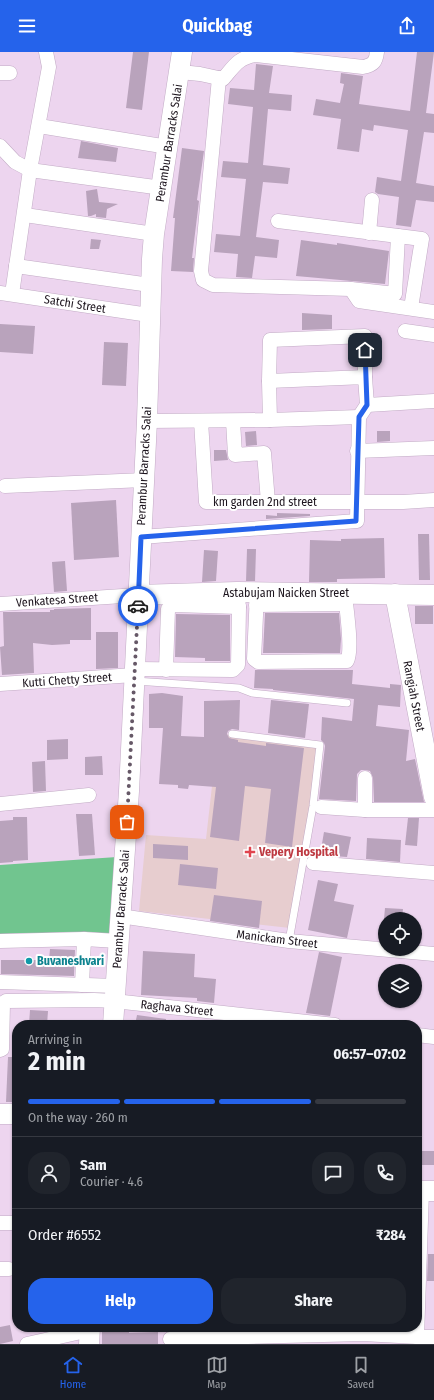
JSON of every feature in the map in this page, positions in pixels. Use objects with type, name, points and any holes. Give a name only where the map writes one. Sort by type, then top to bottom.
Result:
[{"type":"main road","name":"Perambur Barracks Salai","points":[[113,1020],[129,791],[144,480],[150,285],[154,234],[182,52]]},
{"type":"main road","name":"Astabujam Naicken Street","points":[[138,595],[238,600],[345,599],[395,594],[434,595]]},
{"type":"main road","name":"Rangiah Street","points":[[395,594],[434,797]]},
{"type":"main road","points":[[0,1114],[12,1114]]},
{"type":"street","points":[[6,293],[16,266],[25,216],[30,170],[49,67],[46,52]]},
{"type":"street","points":[[180,72],[200,74],[223,79],[238,61],[246,56],[256,54],[363,67],[371,65],[376,60],[377,52]]},
{"type":"street","points":[[219,78],[202,271],[203,280],[212,285],[351,289],[395,294],[398,236]]},
{"type":"street","points":[[39,126],[168,147]]},
{"type":"street","points":[[0,146],[15,162],[30,170],[162,188]]},
{"type":"street","points":[[369,232],[372,200]]},
{"type":"street","points":[[25,216],[154,234]]},
{"type":"street","points":[[278,221],[422,239],[411,308]]},
{"type":"street","points":[[16,266],[150,285]]},
{"type":"street","points":[[351,289],[359,301],[434,312]]},
{"type":"street","name":"Satchi Street","points":[[6,293],[150,315]]},
{"type":"street","points":[[405,331],[434,335]]},
{"type":"street","points":[[141,537],[356,521],[358,501],[357,452],[363,411],[365,336],[270,340],[270,420]]},
{"type":"street","points":[[269,381],[365,377]]},
{"type":"street","points":[[146,421],[270,420],[363,411],[434,401]]},
{"type":"street","name":"km garden 2nd street","points":[[201,421],[206,502],[403,502],[434,500]]},
{"type":"street","points":[[233,421],[235,455],[264,453],[268,502]]},
{"type":"street","points":[[357,452],[434,448]]},
{"type":"street","points":[[5,486],[144,480]]},
{"type":"street","name":"Venkatesa Street","points":[[0,604],[138,595]]},
{"type":"street","points":[[257,599],[255,661],[346,662],[349,655],[345,599]]},
{"type":"street","points":[[166,670],[168,609],[173,604],[238,600]]},
{"type":"street","name":"Kutti Chetty Street","points":[[0,684],[134,675],[166,670],[233,670],[238,665],[238,600]]},
{"type":"street","points":[[365,778],[365,810]]},
{"type":"street","points":[[0,804],[89,795]]},
{"type":"street","points":[[321,807],[365,810],[434,810]]},
{"type":"street","points":[[313,863],[434,872]]},
{"type":"street","name":"Manickam Street","points":[[120,916],[289,942],[434,954]]},
{"type":"street","points":[[0,941],[84,939],[118,941]]},
{"type":"street","points":[[82,985],[84,939]]},
{"type":"street","points":[[0,982],[82,985],[115,993]]},
{"type":"street","points":[[0,1050],[2,1049],[3,1004],[6,1001],[94,1000],[115,993]]},
{"type":"street","name":"Raghava Street","points":[[115,993],[301,1020]]},
{"type":"street","points":[[422,1036],[434,1037]]},
{"type":"street","points":[[422,1233],[424,1191]]},
{"type":"street","points":[[0,1223],[12,1223]]},
{"type":"street","points":[[417,1332],[417,1337]]},
{"type":"street","points":[[27,1344],[90,1334]]},
{"type":"street","points":[[170,1337],[363,1339],[434,1337]]},
{"type":"lane","points":[[134,675],[239,688],[252,693],[347,703]]},
{"type":"lane","points":[[232,734],[320,745],[313,806],[289,942]]},
{"type":"shaded area","points":[[218,733],[320,748],[290,928],[139,911],[146,835],[206,839]]},
{"type":"shaded area","points":[[174,1332],[264,1332],[174,1336]]},
{"type":"green space","points":[[117,857],[112,941],[0,941],[0,865]]},
{"type":"building","points":[[133,52],[149,52],[142,110],[126,108]]},
{"type":"building","points":[[417,52],[434,52],[426,113],[434,114],[434,133],[424,132],[416,183],[434,186],[434,202],[416,200],[411,227],[396,225],[399,197],[378,194],[375,192],[377,177],[401,181],[408,130],[374,125],[373,131],[362,129],[359,152],[337,149],[341,119],[313,115],[316,99],[340,103],[344,84],[340,83],[341,73],[363,76],[359,104],[410,111]]},
{"type":"building","points":[[256,64],[273,66],[269,93],[292,95],[291,111],[268,109],[263,165],[290,168],[288,184],[263,182],[256,237],[279,240],[277,258],[255,256],[252,278],[236,277],[238,254],[214,252],[216,234],[240,236],[246,179],[221,177],[223,161],[248,163],[253,107],[228,104],[230,88],[254,90]]},
{"type":"building","points":[[81,141],[118,148],[116,162],[78,158]]},
{"type":"building","points":[[182,148],[204,151],[197,200],[199,201],[192,258],[194,258],[193,272],[171,271],[175,218],[173,218]]},
{"type":"building","points":[[97,189],[99,202],[118,204],[107,209],[106,218],[96,217],[96,214],[88,216],[86,191]]},
{"type":"building","points":[[91,239],[101,240],[99,249],[90,249]]},
{"type":"building","points":[[301,240],[337,245],[337,243],[389,251],[385,284],[296,276]]},
{"type":"building","points":[[302,313],[332,315],[332,329],[302,330]]},
{"type":"building","points":[[0,324],[35,326],[33,354],[0,352]]},
{"type":"building","points":[[104,342],[128,343],[126,386],[102,385]]},
{"type":"building","points":[[256,431],[257,445],[246,446],[245,432]]},
{"type":"building","points":[[377,431],[390,431],[390,441],[377,442]]},
{"type":"building","points":[[214,450],[226,450],[228,460],[214,461]]},
{"type":"building","points":[[116,500],[119,557],[74,560],[71,503]]},
{"type":"building","points":[[277,513],[310,514],[310,516],[266,519],[266,515],[277,516]]},
{"type":"building","points":[[418,534],[429,534],[430,580],[419,580]]},
{"type":"building","points":[[384,538],[385,578],[337,579],[337,582],[309,582],[310,540],[341,541],[341,539]]},
{"type":"building","points":[[247,549],[256,549],[255,581],[246,581]]},
{"type":"building","points":[[204,550],[218,551],[216,581],[202,582]]},
{"type":"building","points":[[65,561],[67,591],[54,592],[52,562]]},
{"type":"building","points":[[415,606],[433,606],[433,624],[415,624]]},
{"type":"building","points":[[91,608],[91,640],[70,640],[70,644],[52,645],[33,643],[34,673],[2,675],[0,647],[4,646],[3,612],[50,612],[50,610],[54,609]]},
{"type":"building","points":[[265,613],[339,613],[341,639],[340,653],[263,653]]},
{"type":"building","points":[[176,614],[230,615],[230,661],[205,661],[205,658],[175,657]]},
{"type":"building","points":[[96,632],[118,632],[118,668],[96,669]]},
{"type":"building","points":[[255,670],[353,670],[352,684],[390,688],[390,684],[401,685],[400,707],[378,705],[376,726],[409,730],[406,761],[415,759],[424,802],[374,802],[373,778],[370,771],[365,770],[361,770],[357,774],[356,801],[319,799],[325,746],[321,740],[322,717],[352,721],[354,699],[254,688]]},
{"type":"building","points":[[162,693],[183,696],[181,736],[204,737],[204,701],[240,700],[239,730],[232,729],[228,731],[227,734],[229,738],[238,740],[238,742],[266,746],[266,743],[304,748],[292,847],[265,843],[271,789],[245,786],[239,841],[210,837],[216,787],[189,785],[188,789],[178,788],[178,785],[159,784],[163,728],[149,728],[149,694]]},
{"type":"building","points":[[271,700],[309,704],[305,738],[268,733]]},
{"type":"building","points":[[68,739],[68,759],[47,760],[47,740]]},
{"type":"building","points":[[102,756],[103,775],[85,775],[85,757]]},
{"type":"building","points":[[45,761],[46,791],[33,792],[32,762]]},
{"type":"building","points":[[76,814],[92,814],[95,855],[79,856]]},
{"type":"building","points":[[13,817],[27,817],[28,860],[0,863],[0,821],[13,820]]},
{"type":"building","points":[[408,818],[419,818],[417,846],[405,845]]},
{"type":"building","points":[[324,832],[351,837],[347,857],[320,855]]},
{"type":"building","points":[[367,838],[401,840],[400,862],[366,859]]},
{"type":"building","points":[[153,844],[188,846],[188,860],[153,858]]},
{"type":"building","points":[[180,864],[218,868],[216,889],[178,885]]},
{"type":"building","points":[[318,880],[338,884],[334,901],[354,905],[347,938],[308,930]]},
{"type":"building","points":[[214,895],[262,901],[259,928],[210,921]]},
{"type":"building","points":[[385,908],[403,909],[403,912],[385,912]]},
{"type":"building","points":[[50,949],[75,950],[74,976],[1,974],[1,960],[49,960]]},
{"type":"building","points":[[143,951],[195,954],[194,977],[216,979],[214,1003],[197,1001],[197,998],[141,995]]},
{"type":"building","points":[[319,952],[342,957],[330,1016],[306,1013]]},
{"type":"building","points":[[30,1010],[48,1011],[47,1020],[29,1020]]},
{"type":"building","points":[[137,1015],[166,1019],[166,1020],[136,1020]]},
{"type":"building","points":[[8,1057],[12,1057],[12,1102],[6,1102]]},
{"type":"building","points":[[422,1151],[434,1151],[434,1165],[422,1165]]},
{"type":"building","points":[[428,1254],[434,1254],[434,1281],[427,1281]]},
{"type":"building","points":[[10,1325],[13,1341],[0,1344],[0,1327]]},
{"type":"building","points":[[102,1332],[158,1332],[158,1344],[102,1344]]},
{"type":"way so far","points":[[127,822],[138,606]]},
{"type":"place","name":"Vepery Hospital","points":[[250,852]]},
{"type":"place","name":"Buvaneshvari","points":[[29,961]]},
{"type":"route","points":[[138,606],[141,537],[356,521],[358,501],[357,452],[359,417],[367,405],[365,350]]}]
